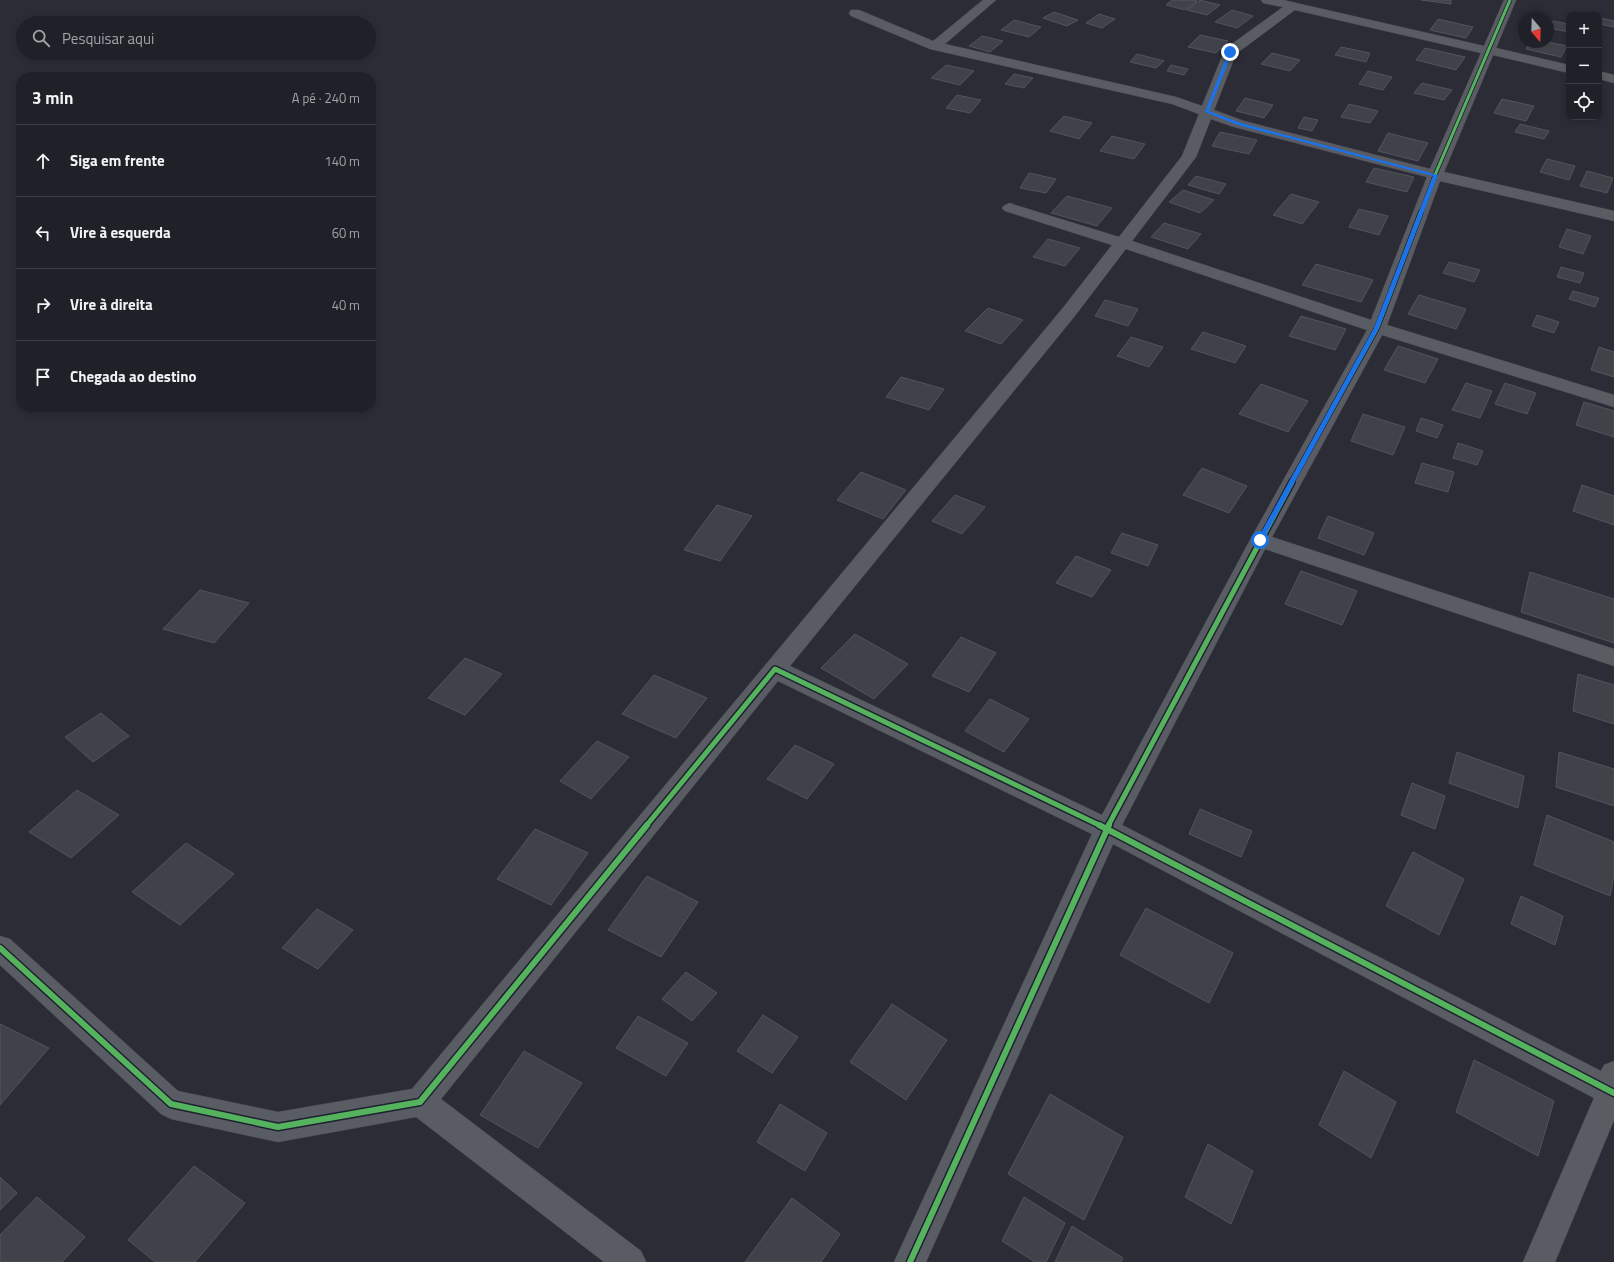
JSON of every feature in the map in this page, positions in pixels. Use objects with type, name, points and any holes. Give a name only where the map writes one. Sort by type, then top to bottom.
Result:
[{"type":"street","points":[[935,46],[990,0]]},
{"type":"street","points":[[1267,0],[1566,68]]},
{"type":"street","points":[[910,1262],[1107,829],[1260,540],[1377,328],[1435,175],[1510,0]]},
{"type":"street","points":[[0,948],[171,1104],[278,1127],[420,1102],[1068,313],[1189,157],[1230,52],[1293,6]]},
{"type":"street","points":[[855,13],[935,46],[1176,101],[1239,124],[1435,175],[1614,216]]},
{"type":"street","points":[[1602,77],[1614,79]]},
{"type":"street","points":[[1010,208],[1122,243],[1377,328],[1614,401]]},
{"type":"street","points":[[1260,540],[1614,658]]},
{"type":"street","points":[[775,670],[1107,829],[1613,1087],[1539,1262]]},
{"type":"street","points":[[420,1102],[630,1262]]},
{"type":"building","points":[[1172,0],[1197,1],[1185,10],[1166,5]]},
{"type":"building","points":[[1200,0],[1220,5],[1207,15],[1187,10]]},
{"type":"building","points":[[1421,0],[1451,0],[1451,4]]},
{"type":"building","points":[[1232,10],[1253,16],[1237,28],[1215,22]]},
{"type":"building","points":[[1054,12],[1078,20],[1067,26],[1043,18]]},
{"type":"building","points":[[1099,14],[1115,19],[1102,28],[1086,23]]},
{"type":"building","points":[[1602,18],[1614,21],[1614,27],[1602,25]]},
{"type":"building","points":[[1438,19],[1473,27],[1466,38],[1430,30]]},
{"type":"building","points":[[1014,20],[1041,27],[1029,37],[1001,30]]},
{"type":"building","points":[[1554,21],[1566,23],[1566,31],[1554,29]]},
{"type":"building","points":[[1200,35],[1228,41],[1216,53],[1188,47]]},
{"type":"building","points":[[982,36],[1003,41],[990,52],[969,46]]},
{"type":"building","points":[[1554,43],[1566,46],[1561,57],[1526,49],[1554,48]]},
{"type":"building","points":[[1341,47],[1370,53],[1366,62],[1335,55]]},
{"type":"building","points":[[1425,48],[1465,57],[1456,70],[1416,60]]},
{"type":"building","points":[[1272,53],[1300,60],[1290,71],[1261,64]]},
{"type":"building","points":[[1137,54],[1164,61],[1156,68],[1130,62]]},
{"type":"building","points":[[946,65],[974,71],[960,85],[931,78]]},
{"type":"building","points":[[1171,65],[1188,69],[1184,75],[1167,71]]},
{"type":"building","points":[[1368,71],[1392,77],[1383,90],[1359,84]]},
{"type":"building","points":[[1014,74],[1033,78],[1024,88],[1005,84]]},
{"type":"building","points":[[1422,83],[1452,90],[1444,100],[1414,93]]},
{"type":"building","points":[[957,95],[981,100],[970,113],[946,108]]},
{"type":"building","points":[[1245,98],[1273,105],[1264,118],[1236,111]]},
{"type":"building","points":[[1502,99],[1534,106],[1526,121],[1494,113]]},
{"type":"building","points":[[1349,104],[1378,111],[1370,123],[1341,117]]},
{"type":"building","points":[[1064,116],[1092,123],[1079,139],[1050,131]]},
{"type":"building","points":[[1304,117],[1318,120],[1312,131],[1298,128]]},
{"type":"building","points":[[1520,124],[1549,131],[1544,139],[1515,132]]},
{"type":"building","points":[[1220,132],[1257,140],[1249,154],[1212,146]]},
{"type":"building","points":[[1388,133],[1428,143],[1418,161],[1378,151]]},
{"type":"building","points":[[1112,136],[1145,144],[1134,159],[1100,151]]},
{"type":"building","points":[[1547,159],[1575,166],[1569,180],[1540,172]]},
{"type":"building","points":[[1374,168],[1414,177],[1407,192],[1366,182]]},
{"type":"building","points":[[1587,171],[1613,178],[1607,193],[1580,186]]},
{"type":"building","points":[[1029,173],[1056,179],[1046,193],[1020,188]]},
{"type":"building","points":[[1196,176],[1226,184],[1219,194],[1188,185]]},
{"type":"building","points":[[1183,190],[1214,200],[1200,213],[1169,202]]},
{"type":"building","points":[[1291,194],[1319,202],[1302,224],[1273,215]]},
{"type":"building","points":[[1067,196],[1112,208],[1097,226],[1051,213]]},
{"type":"building","points":[[1359,209],[1388,216],[1379,235],[1349,227]]},
{"type":"building","points":[[1164,223],[1201,234],[1188,249],[1151,237]]},
{"type":"building","points":[[1567,229],[1591,236],[1583,254],[1559,247]]},
{"type":"building","points":[[1048,239],[1080,248],[1065,266],[1033,257]]},
{"type":"building","points":[[1449,262],[1480,270],[1474,282],[1443,273]]},
{"type":"building","points":[[1316,264],[1373,280],[1361,302],[1302,285]]},
{"type":"building","points":[[1561,267],[1584,273],[1580,283],[1557,277]]},
{"type":"building","points":[[1573,291],[1599,298],[1595,307],[1569,299]]},
{"type":"building","points":[[1419,295],[1466,309],[1456,329],[1408,314]]},
{"type":"building","points":[[1105,300],[1138,309],[1128,326],[1095,316]]},
{"type":"building","points":[[988,308],[1023,320],[1001,344],[965,331]]},
{"type":"building","points":[[1537,315],[1559,322],[1554,333],[1532,326]]},
{"type":"building","points":[[1301,316],[1346,329],[1335,350],[1289,336]]},
{"type":"building","points":[[1203,332],[1246,346],[1235,363],[1191,349]]},
{"type":"building","points":[[1131,337],[1163,347],[1149,367],[1117,356]]},
{"type":"building","points":[[1398,346],[1438,359],[1425,383],[1384,370]]},
{"type":"building","points":[[1599,347],[1614,352],[1614,377],[1591,370]]},
{"type":"building","points":[[901,377],[944,389],[929,410],[886,397]]},
{"type":"building","points":[[1466,383],[1492,391],[1480,418],[1452,410]]},
{"type":"building","points":[[1505,383],[1536,393],[1527,414],[1495,404]]},
{"type":"building","points":[[1261,384],[1308,401],[1288,432],[1239,414]]},
{"type":"building","points":[[1584,402],[1614,411],[1614,437],[1576,425]]},
{"type":"building","points":[[1363,414],[1405,427],[1393,455],[1351,441]]},
{"type":"building","points":[[1421,418],[1443,425],[1437,438],[1416,431]]},
{"type":"building","points":[[1458,443],[1483,451],[1477,465],[1453,458]]},
{"type":"building","points":[[1422,463],[1454,472],[1448,492],[1415,483]]},
{"type":"building","points":[[1202,468],[1247,486],[1229,513],[1183,495]]},
{"type":"building","points":[[861,472],[906,490],[883,519],[837,500]]},
{"type":"building","points":[[1582,485],[1614,496],[1614,525],[1573,511]]},
{"type":"building","points":[[955,495],[985,507],[962,534],[932,521]]},
{"type":"building","points":[[717,505],[752,516],[720,561],[684,550]]},
{"type":"building","points":[[1328,516],[1374,533],[1364,555],[1318,538]]},
{"type":"building","points":[[1122,533],[1158,545],[1148,566],[1111,553]]},
{"type":"building","points":[[1076,556],[1111,570],[1092,597],[1056,583]]},
{"type":"building","points":[[1301,571],[1357,591],[1342,625],[1285,604]]},
{"type":"building","points":[[1530,572],[1614,599],[1614,643],[1521,612]]},
{"type":"building","points":[[200,590],[249,603],[214,643],[163,629]]},
{"type":"building","points":[[855,634],[908,664],[874,699],[821,668]]},
{"type":"building","points":[[961,637],[996,653],[969,692],[932,676]]},
{"type":"building","points":[[465,658],[502,674],[465,715],[428,698]]},
{"type":"building","points":[[1578,674],[1614,685],[1614,724],[1573,711]]},
{"type":"building","points":[[654,675],[707,698],[676,738],[622,714]]},
{"type":"building","points":[[990,699],[1029,719],[1004,752],[965,731]]},
{"type":"building","points":[[101,713],[129,736],[93,762],[65,737]]},
{"type":"building","points":[[597,741],[629,757],[591,799],[560,781]]},
{"type":"building","points":[[795,745],[834,764],[807,799],[767,779]]},
{"type":"building","points":[[1457,752],[1524,776],[1518,808],[1449,783]]},
{"type":"building","points":[[1559,752],[1614,769],[1614,806],[1556,787]]},
{"type":"building","points":[[1412,783],[1445,796],[1435,829],[1401,815]]},
{"type":"building","points":[[77,790],[119,815],[71,858],[29,832]]},
{"type":"building","points":[[1200,809],[1252,831],[1241,857],[1189,834]]},
{"type":"building","points":[[1547,815],[1614,842],[1614,875],[1610,896],[1534,865]]},
{"type":"building","points":[[535,829],[588,853],[551,905],[497,879]]},
{"type":"building","points":[[186,843],[234,874],[180,925],[132,892]]},
{"type":"building","points":[[1413,852],[1464,879],[1439,935],[1386,906]]},
{"type":"building","points":[[647,876],[698,902],[661,957],[608,930]]},
{"type":"building","points":[[1521,896],[1563,916],[1555,945],[1511,924]]},
{"type":"building","points":[[1146,908],[1233,953],[1209,1003],[1120,955]]},
{"type":"building","points":[[317,909],[353,930],[318,969],[282,948]]},
{"type":"building","points":[[686,972],[717,993],[692,1021],[662,999]]},
{"type":"building","points":[[892,1004],[947,1040],[906,1100],[850,1062]]},
{"type":"building","points":[[763,1015],[798,1037],[772,1073],[737,1051]]},
{"type":"building","points":[[638,1016],[688,1043],[666,1076],[616,1048]]},
{"type":"building","points":[[0,1024],[49,1048],[0,1105]]},
{"type":"building","points":[[524,1051],[582,1083],[538,1148],[480,1115]]},
{"type":"building","points":[[1474,1060],[1554,1101],[1538,1156],[1456,1112]]},
{"type":"building","points":[[1344,1071],[1396,1102],[1371,1158],[1319,1125]]},
{"type":"building","points":[[1050,1094],[1123,1137],[1084,1220],[1008,1174]]},
{"type":"building","points":[[780,1104],[827,1133],[805,1171],[757,1142]]},
{"type":"building","points":[[1208,1144],[1253,1171],[1231,1224],[1185,1197]]},
{"type":"building","points":[[194,1166],[245,1203],[195,1262],[155,1262],[128,1240]]},
{"type":"building","points":[[0,1177],[17,1193],[0,1210]]},
{"type":"building","points":[[37,1197],[85,1237],[62,1262],[0,1262],[0,1235]]},
{"type":"building","points":[[1024,1197],[1065,1223],[1046,1262],[1035,1262],[1002,1241]]},
{"type":"building","points":[[792,1198],[840,1234],[821,1262],[745,1262]]},
{"type":"building","points":[[1072,1226],[1123,1258],[1121,1262],[1055,1262]]},
{"type":"cycle path","points":[[910,1262],[1107,829],[1260,540],[1377,328],[1435,175],[1510,0]]},
{"type":"cycle path","points":[[0,948],[171,1104],[278,1127],[420,1102],[775,669],[1107,829],[1614,1093]]},
{"type":"route","points":[[1230,52],[1207,112],[1239,124],[1435,175],[1377,328],[1260,540]]}]
